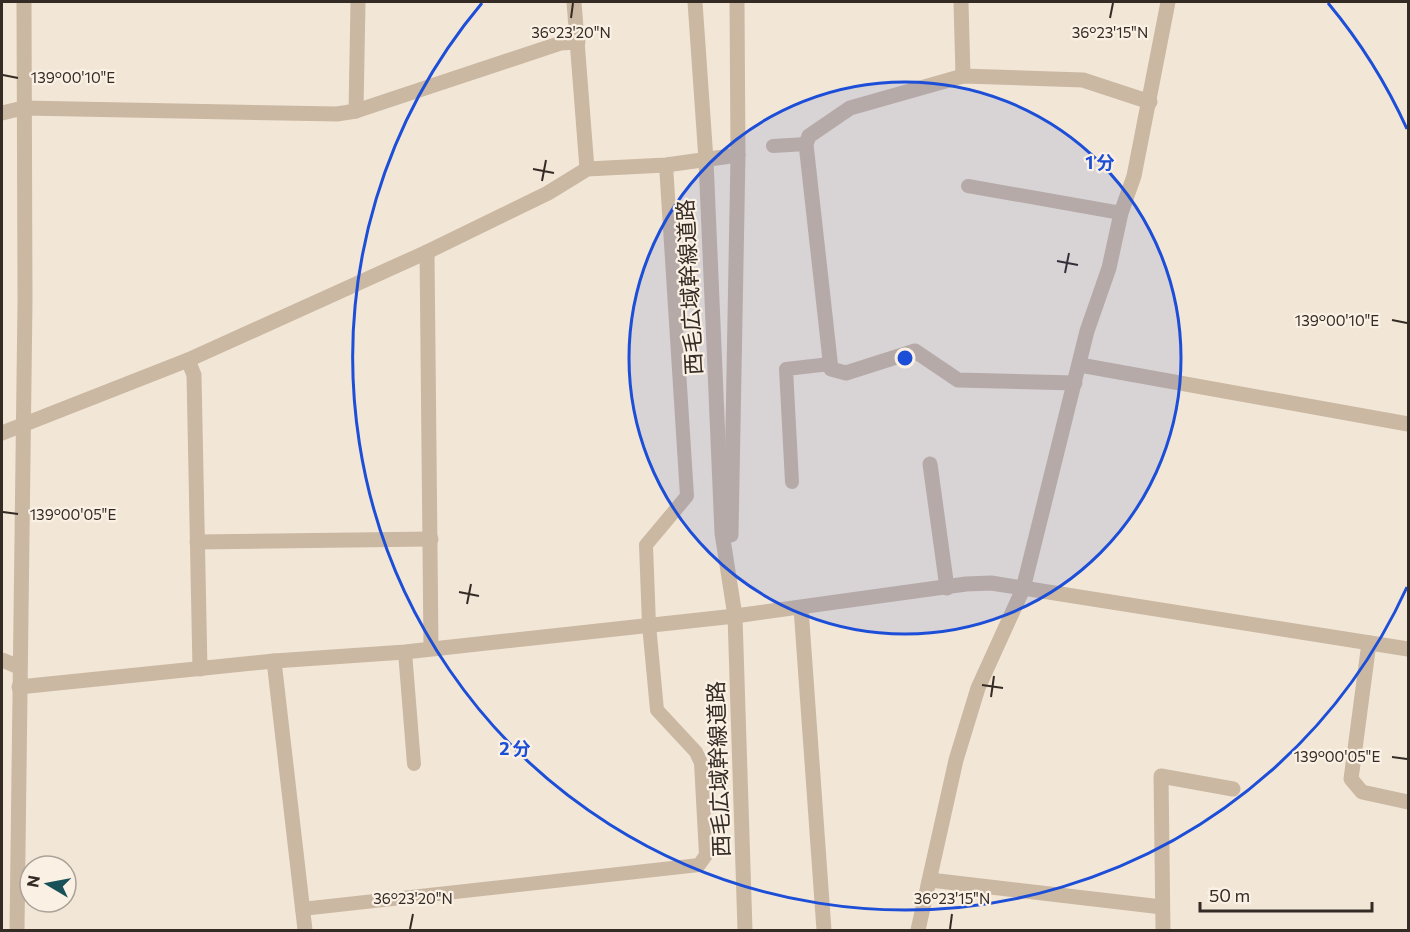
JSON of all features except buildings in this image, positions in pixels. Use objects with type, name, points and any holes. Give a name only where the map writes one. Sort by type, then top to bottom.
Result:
[{"type":"street","points":[[17,930],[18,687],[24,425],[24,2]]},
{"type":"street","points":[[356,111],[358,2]]},
{"type":"street","points":[[574,2],[587,169]]},
{"type":"street","name":"西毛広域幹線道路","points":[[695,2],[706,160],[722,533],[735,616],[745,930]]},
{"type":"street","name":"西毛広域幹線道路","points":[[729,570],[738,155],[737,2]]},
{"type":"street","points":[[961,2],[963,76]]},
{"type":"street","points":[[918,930],[956,760],[978,688],[1023,589],[1087,331],[1109,268],[1121,213],[1134,176],[1168,2]]},
{"type":"street","points":[[2,113],[23,108],[337,114],[356,111],[561,43],[578,42]]},
{"type":"street","points":[[1075,383],[958,380],[915,351],[846,373],[837,373],[831,369],[806,144],[809,136],[850,108],[963,76],[1083,80],[1150,102]]},
{"type":"street","points":[[2,433],[188,360],[427,252],[548,193],[587,169],[666,165],[738,155]]},
{"type":"street","points":[[427,252],[431,648]]},
{"type":"street","points":[[188,360],[194,375],[200,669]]},
{"type":"street","points":[[1080,364],[1408,424]]},
{"type":"street","points":[[930,464],[947,588]]},
{"type":"street","points":[[197,542],[431,539]]},
{"type":"street","points":[[18,687],[274,661],[405,652],[649,626],[991,583],[1408,650]]},
{"type":"street","points":[[801,608],[824,930]]},
{"type":"street","points":[[1370,643],[1351,779],[1362,792],[1408,802]]},
{"type":"street","points":[[2,660],[19,667]]},
{"type":"street","points":[[274,661],[305,930]]},
{"type":"street","points":[[1162,930],[1161,776],[1233,789]]},
{"type":"street","points":[[930,880],[1162,907]]},
{"type":"lane","points":[[773,146],[806,144]]},
{"type":"lane","points":[[302,909],[699,865],[706,855],[701,763],[696,752],[657,710],[649,626],[646,545],[687,496],[666,165]]},
{"type":"lane","points":[[968,186],[1121,213]]},
{"type":"lane","points":[[792,482],[786,369],[830,364]]},
{"type":"lane","points":[[405,652],[414,764]]}]
